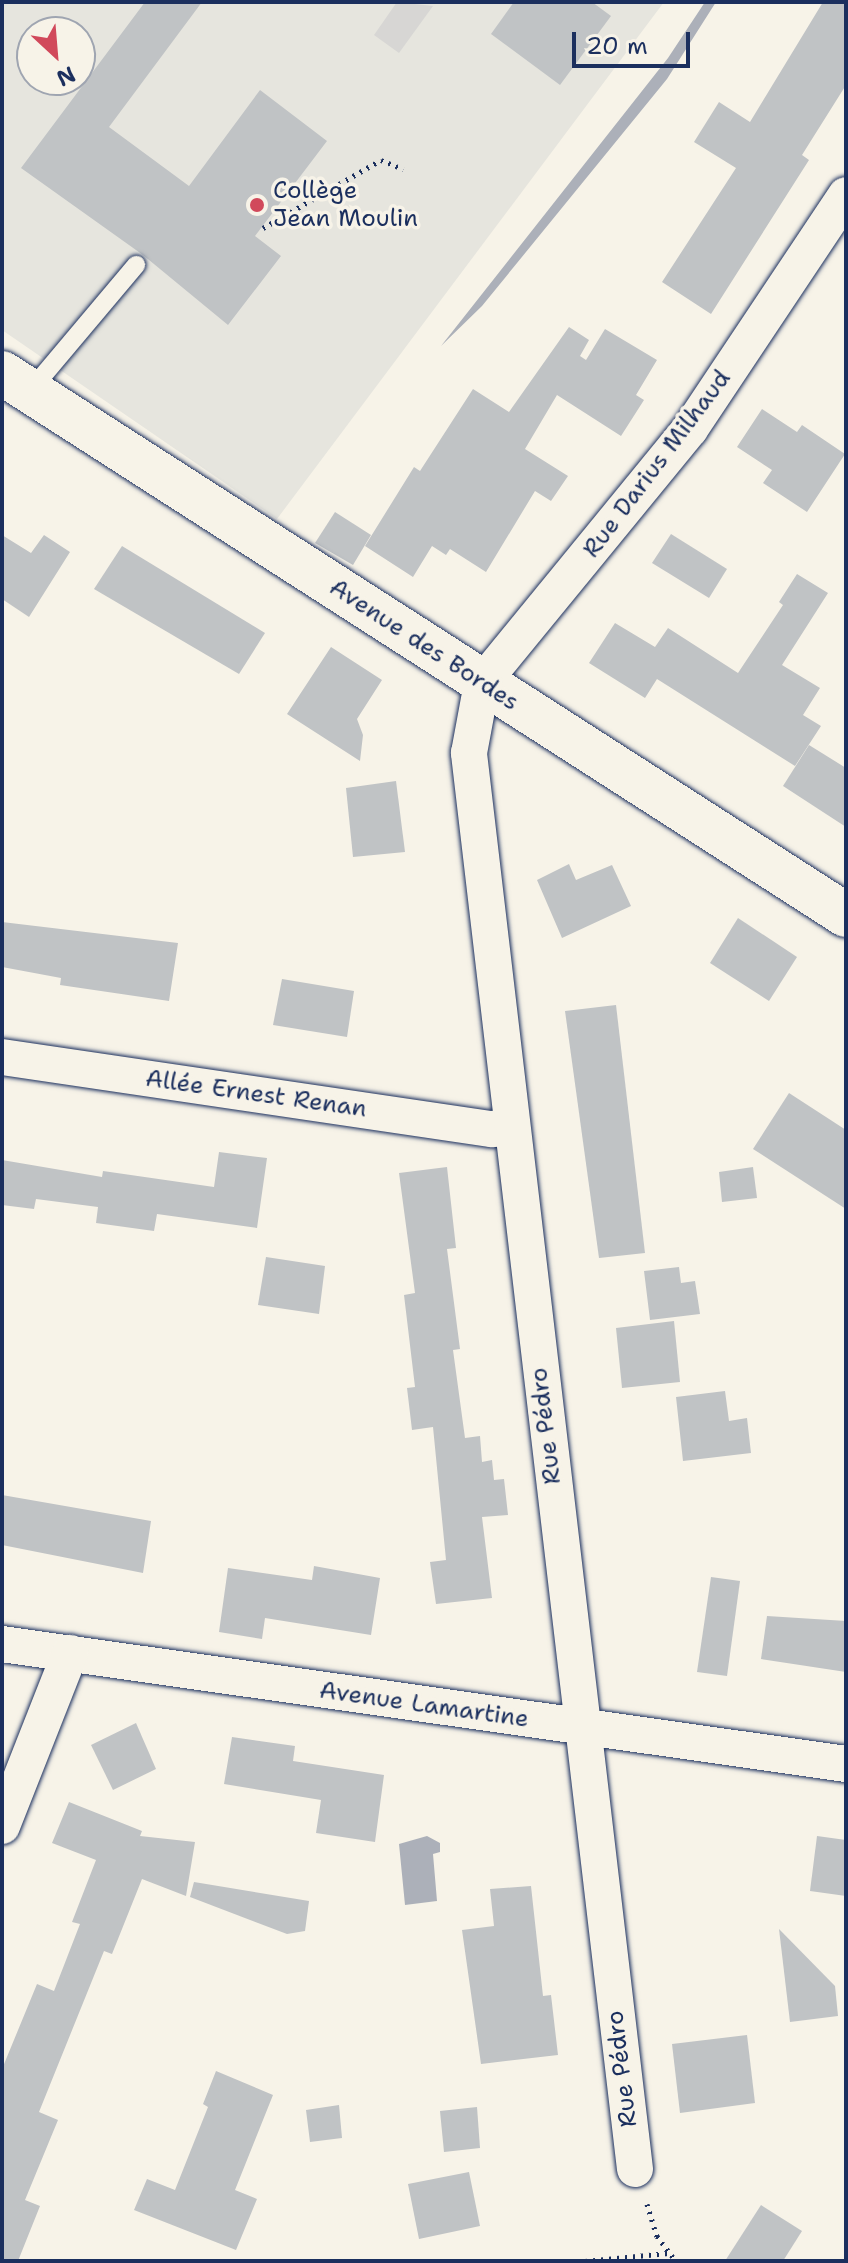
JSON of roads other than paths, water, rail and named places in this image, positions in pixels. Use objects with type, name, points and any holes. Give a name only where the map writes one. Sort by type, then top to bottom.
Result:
[{"type":"street","name":"Rue Darius Milhaud","points":[[482,683],[690,429],[846,195]]},
{"type":"street","name":"Avenue des Bordes","points":[[16,382],[846,915]]},
{"type":"street","name":"Rue Pédro","points":[[482,683],[469,753],[510,1127],[585,1727],[635,2169]]},
{"type":"street","name":"Allée Ernest Renan","points":[[2,1057],[492,1129],[510,1127]]},
{"type":"street","name":"Avenue Lamartine","points":[[2,1644],[846,1764]]},
{"type":"street","points":[[2,1826],[70,1653]]},
{"type":"lane","points":[[16,382],[136,265]]},
{"type":"place","name":"Collège Jean Moulin","points":[[257,205]]}]
